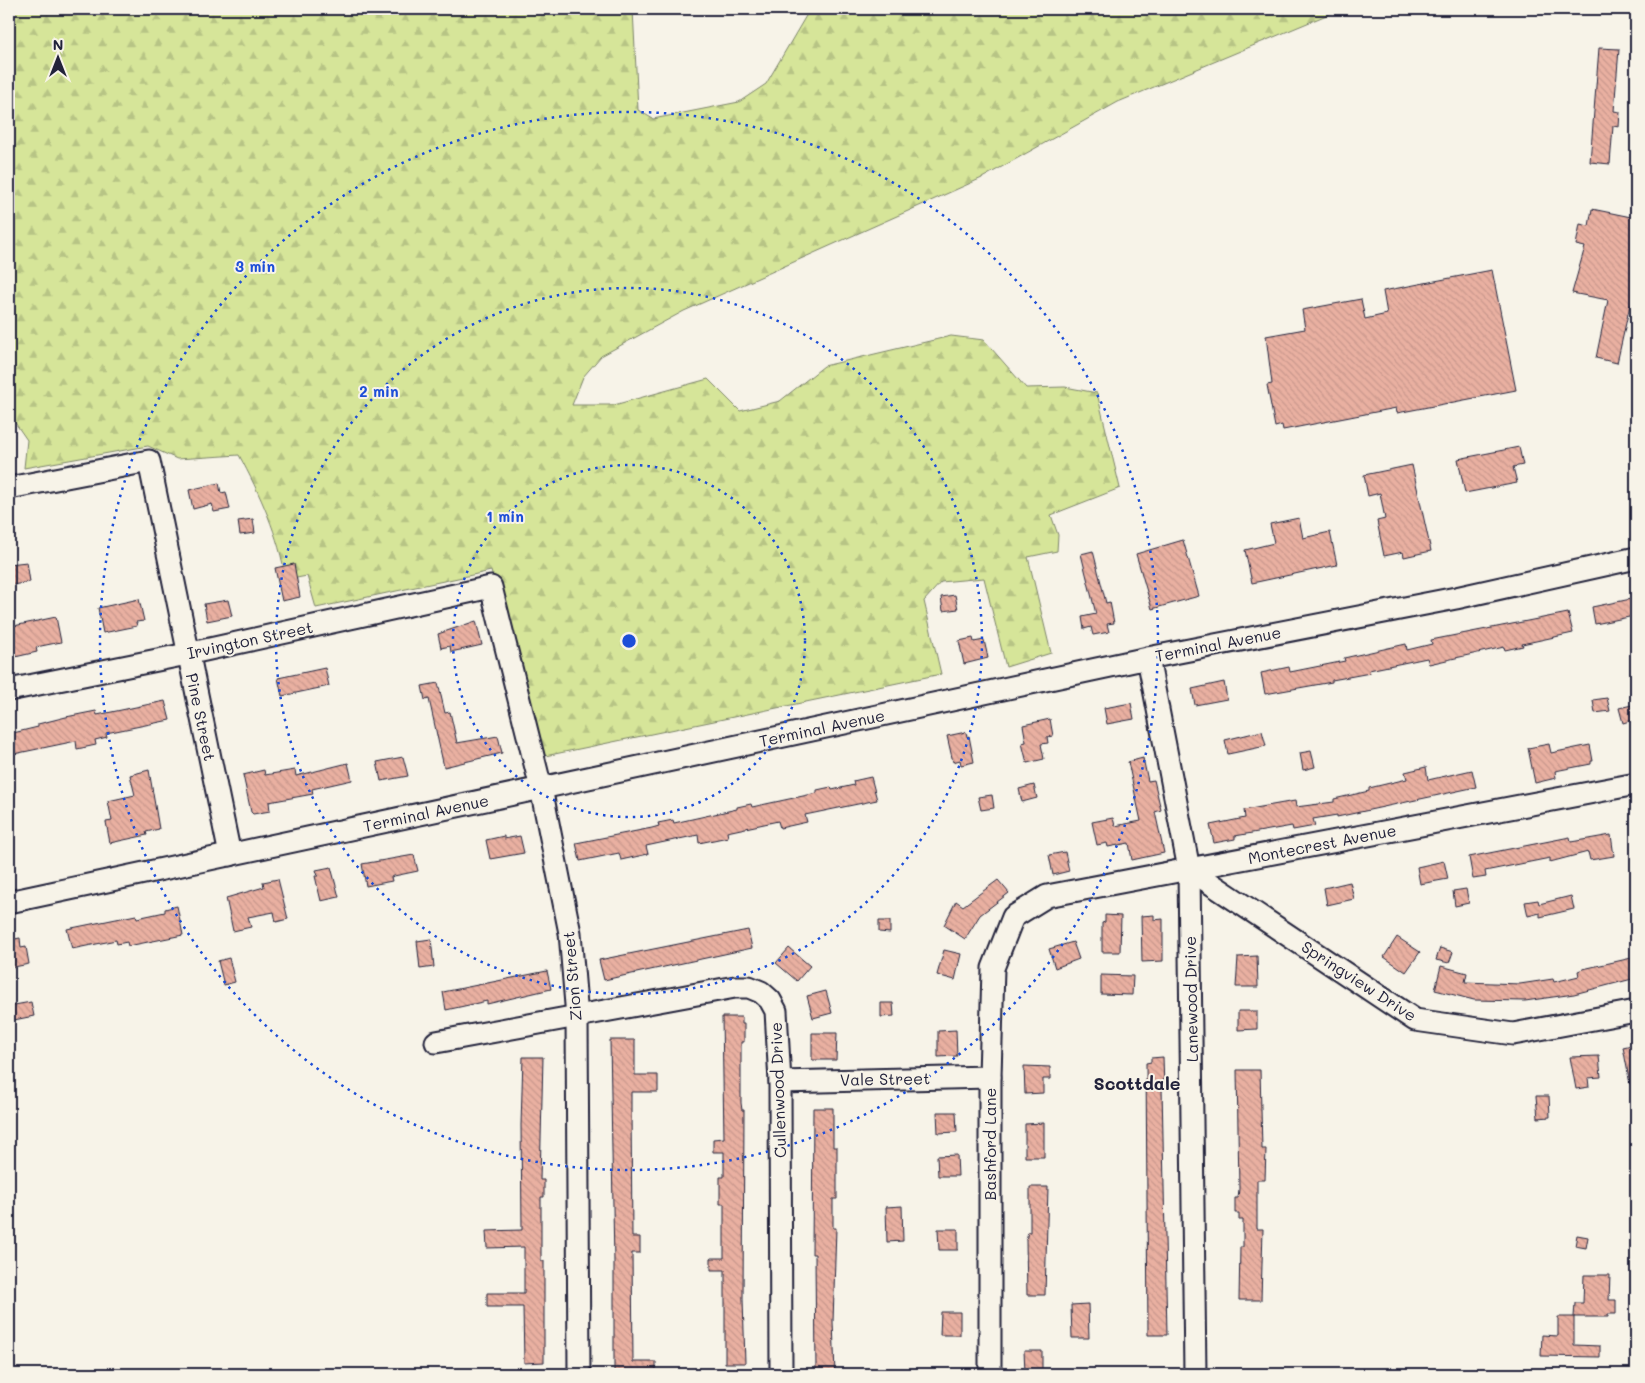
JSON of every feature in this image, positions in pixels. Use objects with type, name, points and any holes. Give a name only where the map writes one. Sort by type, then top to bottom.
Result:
[{"type":"street","name":"Pine Street","points":[[9,488],[149,461],[187,654],[230,854]]},
{"type":"street","name":"Terminal Avenue","points":[[9,902],[1148,658],[1456,598],[1636,558]]},
{"type":"street","name":"Irvington Street","points":[[9,690],[187,654],[491,587]]},
{"type":"street","name":"Zion Street","points":[[491,587],[541,788],[570,933],[577,1017],[579,1374]]},
{"type":"street","name":"Lanewood Drive","points":[[1148,658],[1189,869],[1195,1374]]},
{"type":"street","name":"Montecrest Avenue","points":[[1014,917],[1047,896],[1636,784]]},
{"type":"street","name":"Springview Drive","points":[[1189,869],[1415,1020],[1512,1034],[1636,1010]]},
{"type":"street","name":"Bashford Lane","points":[[990,1374],[990,1077],[993,968],[1014,917]]},
{"type":"street","name":"Cullenwood Drive","points":[[436,1042],[734,987],[749,987],[766,996],[776,1011],[780,1082],[780,1374]]},
{"type":"street","name":"Vale Street","points":[[780,1082],[990,1077]]},
{"type":"green space","points":[[9,9],[633,9],[638,110],[653,119],[739,102],[766,84],[810,9],[1341,9],[1118,102],[982,178],[684,311],[601,356],[583,377],[572,405],[614,405],[708,379],[740,411],[780,401],[824,366],[951,336],[984,340],[1026,388],[1065,387],[1097,393],[1120,488],[1051,515],[1058,535],[1057,551],[1028,557],[1051,653],[1006,667],[984,578],[941,582],[924,601],[941,674],[545,756],[491,571],[316,608],[307,576],[286,580],[274,531],[239,455],[177,459],[148,446],[24,468],[27,440],[9,414]]},
{"type":"building","points":[[1599,48],[1619,49],[1614,111],[1620,112],[1619,127],[1613,126],[1610,164],[1590,162]]},
{"type":"building","points":[[1592,209],[1636,218],[1636,306],[1630,305],[1617,363],[1596,358],[1608,300],[1572,293],[1585,247],[1576,245],[1580,224],[1589,226]]},
{"type":"building","points":[[1492,270],[1516,390],[1397,413],[1396,408],[1283,430],[1282,425],[1275,427],[1267,385],[1272,384],[1266,336],[1305,329],[1302,310],[1361,299],[1365,319],[1387,314],[1383,291]]},
{"type":"building","points":[[1519,447],[1523,465],[1513,467],[1517,483],[1465,493],[1458,459]]},
{"type":"building","points":[[1412,465],[1431,551],[1404,557],[1403,552],[1384,556],[1377,521],[1385,519],[1380,493],[1368,496],[1364,475]]},
{"type":"building","points":[[219,483],[221,493],[226,492],[230,509],[214,512],[212,504],[193,509],[189,490]]},
{"type":"building","points":[[1299,518],[1303,538],[1330,532],[1337,565],[1252,583],[1245,550],[1274,543],[1270,524]]},
{"type":"building","points":[[253,519],[255,533],[240,535],[238,521]]},
{"type":"building","points":[[1183,540],[1199,596],[1152,609],[1136,554]]},
{"type":"building","points":[[1093,551],[1106,603],[1110,602],[1114,623],[1107,624],[1109,632],[1093,635],[1091,627],[1084,629],[1082,617],[1096,614],[1081,554]]},
{"type":"building","points":[[27,562],[30,582],[12,585],[11,580],[9,580],[9,564]]},
{"type":"building","points":[[294,564],[300,597],[282,601],[275,568]]},
{"type":"building","points":[[955,595],[958,609],[943,611],[941,597]]},
{"type":"building","points":[[139,599],[144,621],[136,622],[137,626],[103,633],[98,608]]},
{"type":"building","points":[[1631,599],[1634,616],[1595,624],[1592,607]]},
{"type":"building","points":[[228,600],[232,616],[207,621],[204,604]]},
{"type":"building","points":[[1568,613],[1573,633],[1522,644],[1523,646],[1505,650],[1504,647],[1429,664],[1427,658],[1369,670],[1370,673],[1332,680],[1332,682],[1265,694],[1261,673],[1289,667],[1290,672],[1345,661],[1344,658],[1406,644],[1407,650],[1432,644],[1431,640]]},
{"type":"building","points":[[56,617],[61,642],[36,647],[37,652],[15,657],[14,652],[9,653],[9,627]]},
{"type":"building","points":[[476,621],[482,645],[451,652],[450,646],[441,648],[438,634]]},
{"type":"building","points":[[973,638],[974,642],[984,640],[988,658],[964,664],[959,641]]},
{"type":"building","points":[[325,668],[329,686],[282,696],[278,678]]},
{"type":"building","points":[[1224,682],[1227,699],[1195,705],[1192,689]]},
{"type":"building","points":[[438,683],[445,713],[450,712],[457,743],[498,736],[502,753],[444,767],[429,699],[425,700],[422,686]]},
{"type":"building","points":[[1607,698],[1610,711],[1595,713],[1593,700]]},
{"type":"building","points":[[165,701],[170,720],[106,733],[107,737],[95,740],[96,745],[77,749],[76,741],[9,755],[9,734],[38,727],[38,724],[66,717],[96,711],[97,715]]},
{"type":"building","points":[[1131,703],[1134,719],[1107,724],[1104,708]]},
{"type":"building","points":[[1632,705],[1636,719],[1623,723],[1619,708]]},
{"type":"building","points":[[1050,719],[1053,736],[1047,737],[1048,743],[1041,744],[1044,759],[1027,763],[1022,743],[1026,742],[1023,725]]},
{"type":"building","points":[[1262,731],[1266,746],[1228,754],[1225,740]]},
{"type":"building","points":[[966,732],[967,737],[969,736],[974,762],[961,765],[960,760],[953,762],[947,736]]},
{"type":"building","points":[[1549,744],[1551,753],[1590,745],[1593,761],[1591,761],[1591,764],[1555,771],[1556,778],[1535,783],[1528,748]]},
{"type":"building","points":[[1311,751],[1315,767],[1303,770],[1300,753]]},
{"type":"building","points":[[403,757],[408,776],[381,781],[377,762]]},
{"type":"building","points":[[1143,758],[1148,781],[1154,780],[1161,810],[1155,812],[1164,853],[1132,860],[1129,843],[1108,847],[1107,843],[1097,845],[1092,822],[1113,818],[1115,826],[1141,821],[1128,762]]},
{"type":"building","points":[[348,763],[352,780],[312,789],[313,794],[269,802],[270,811],[253,814],[251,812],[243,775],[264,770],[265,775],[295,770],[296,776]]},
{"type":"building","points":[[1426,767],[1428,780],[1472,770],[1476,787],[1337,817],[1337,815],[1313,819],[1315,826],[1293,830],[1292,826],[1235,836],[1235,839],[1214,843],[1210,825],[1245,818],[1244,810],[1295,801],[1296,807],[1334,802],[1334,799],[1369,791],[1369,788],[1407,779],[1405,772]]},
{"type":"building","points":[[149,770],[159,829],[146,832],[147,835],[110,843],[106,822],[112,821],[108,801],[135,795],[130,775]]},
{"type":"building","points":[[871,777],[877,800],[805,815],[807,822],[780,828],[778,821],[727,832],[728,837],[699,843],[698,835],[646,846],[648,854],[621,860],[619,853],[580,861],[576,843],[652,828],[659,826],[658,823],[673,820],[674,823],[737,809],[737,807],[751,804],[752,807],[817,793],[817,790],[831,787],[832,790],[854,785],[853,781]]},
{"type":"building","points":[[1034,785],[1037,798],[1022,802],[1019,789]]},
{"type":"building","points":[[992,795],[994,808],[981,810],[978,797]]},
{"type":"building","points":[[1611,835],[1614,856],[1590,860],[1588,852],[1550,862],[1550,858],[1485,871],[1486,877],[1473,879],[1469,857],[1570,837],[1571,842]]},
{"type":"building","points":[[504,836],[504,839],[520,836],[524,853],[490,859],[486,840]]},
{"type":"building","points":[[1065,852],[1069,871],[1053,875],[1049,855]]},
{"type":"building","points":[[414,855],[418,871],[391,877],[392,881],[366,886],[362,864]]},
{"type":"building","points":[[1444,861],[1448,879],[1420,884],[1417,867]]},
{"type":"building","points":[[331,867],[339,897],[321,901],[315,876],[318,876],[316,870]]},
{"type":"building","points":[[278,879],[288,919],[276,922],[274,912],[248,917],[251,927],[233,931],[226,898],[264,887],[263,882]]},
{"type":"building","points":[[998,880],[1009,893],[980,915],[965,939],[944,925],[956,901],[963,906]]},
{"type":"building","points":[[1350,882],[1354,899],[1327,905],[1324,888]]},
{"type":"building","points":[[1466,889],[1469,903],[1455,906],[1453,891]]},
{"type":"building","points":[[1571,896],[1574,909],[1540,917],[1540,913],[1528,916],[1525,902],[1538,900],[1539,904]]},
{"type":"building","points":[[177,906],[183,935],[128,946],[127,942],[117,944],[116,940],[72,949],[67,929],[136,915],[137,918],[165,912],[165,909]]},
{"type":"building","points":[[1105,915],[1121,916],[1120,952],[1102,952],[1102,923],[1105,922]]},
{"type":"building","points":[[1154,915],[1154,920],[1163,919],[1163,961],[1142,962],[1141,916]]},
{"type":"building","points":[[879,921],[890,921],[890,933],[879,932]]},
{"type":"building","points":[[748,930],[752,948],[604,980],[599,960]]},
{"type":"building","points":[[1397,937],[1420,952],[1406,972],[1384,957]]},
{"type":"building","points":[[20,938],[21,948],[26,947],[29,964],[9,968],[9,940]]},
{"type":"building","points":[[431,939],[434,967],[420,969],[417,941]]},
{"type":"building","points":[[1073,942],[1079,959],[1055,968],[1049,949]]},
{"type":"building","points":[[789,948],[810,966],[797,981],[776,963]]},
{"type":"building","points":[[1440,948],[1453,952],[1449,963],[1436,960]]},
{"type":"building","points":[[944,950],[961,954],[955,980],[937,975]]},
{"type":"building","points":[[1257,956],[1258,987],[1236,987],[1238,957]]},
{"type":"building","points":[[1636,957],[1636,978],[1574,994],[1525,1001],[1474,1000],[1435,990],[1441,966],[1467,973],[1465,982],[1520,984],[1553,979],[1554,982],[1579,976],[1578,971],[1583,969]]},
{"type":"building","points":[[229,958],[235,982],[224,985],[218,961]]},
{"type":"building","points":[[547,971],[551,989],[487,1004],[487,1001],[446,1010],[443,992]]},
{"type":"building","points":[[1101,975],[1133,976],[1132,995],[1101,994]]},
{"type":"building","points":[[826,991],[832,1013],[813,1018],[807,996]]},
{"type":"building","points":[[31,1002],[34,1016],[9,1021],[9,1006]]},
{"type":"building","points":[[881,1003],[893,1003],[894,1016],[881,1017]]},
{"type":"building","points":[[1238,1011],[1257,1011],[1257,1029],[1238,1030]]},
{"type":"building","points":[[722,1017],[742,1017],[742,1024],[744,1024],[744,1042],[741,1042],[741,1103],[742,1110],[744,1110],[743,1299],[745,1363],[725,1363],[725,1270],[711,1270],[711,1258],[724,1258],[724,1204],[720,1204],[720,1177],[724,1177],[724,1152],[713,1152],[713,1139],[724,1138]]},
{"type":"building","points":[[956,1030],[957,1056],[938,1057],[938,1031]]},
{"type":"building","points":[[812,1033],[837,1033],[836,1060],[812,1060]]},
{"type":"building","points":[[610,1040],[635,1040],[635,1075],[658,1075],[658,1092],[631,1092],[632,1237],[640,1237],[640,1253],[632,1253],[633,1362],[656,1362],[656,1374],[614,1374]]},
{"type":"building","points":[[1636,1044],[1636,1084],[1630,1084],[1623,1047]]},
{"type":"building","points":[[1599,1056],[1601,1077],[1588,1078],[1589,1087],[1576,1089],[1570,1057]]},
{"type":"building","points":[[523,1057],[543,1057],[540,1180],[544,1180],[544,1197],[541,1197],[541,1261],[544,1261],[544,1362],[524,1363],[523,1307],[487,1307],[487,1293],[524,1293],[524,1247],[487,1248],[486,1231],[522,1230],[521,1125]]},
{"type":"building","points":[[1163,1057],[1167,1335],[1148,1335],[1146,1063],[1151,1062],[1151,1058]]},
{"type":"building","points":[[1024,1066],[1050,1067],[1050,1079],[1043,1079],[1043,1093],[1025,1094]]},
{"type":"building","points":[[1237,1070],[1260,1070],[1262,1149],[1266,1149],[1265,1180],[1257,1180],[1257,1229],[1263,1229],[1261,1300],[1239,1300],[1240,1247],[1243,1247],[1243,1220],[1239,1220],[1239,1213],[1235,1213],[1235,1198],[1238,1198],[1239,1189]]},
{"type":"building","points":[[1536,1096],[1549,1096],[1550,1117],[1538,1118]]},
{"type":"building","points":[[813,1108],[833,1108],[833,1147],[837,1147],[837,1199],[833,1199],[833,1228],[836,1228],[833,1322],[835,1374],[816,1373],[815,1254],[812,1254]]},
{"type":"building","points":[[937,1112],[956,1112],[957,1132],[938,1133]]},
{"type":"building","points":[[1044,1123],[1044,1157],[1025,1157],[1025,1124]]},
{"type":"building","points":[[957,1155],[958,1176],[938,1176],[937,1156]]},
{"type":"building","points":[[1030,1187],[1048,1187],[1045,1295],[1027,1295],[1026,1240],[1028,1232],[1030,1232]]},
{"type":"building","points":[[902,1206],[903,1241],[887,1242],[886,1207]]},
{"type":"building","points":[[938,1229],[958,1229],[958,1250],[939,1250]]},
{"type":"building","points":[[1577,1235],[1588,1237],[1586,1248],[1575,1246]]},
{"type":"building","points":[[1584,1275],[1610,1275],[1609,1300],[1616,1300],[1616,1314],[1608,1314],[1608,1317],[1574,1317],[1575,1303],[1583,1303]]},
{"type":"building","points":[[1088,1304],[1089,1338],[1072,1338],[1071,1305]]},
{"type":"building","points":[[941,1312],[960,1312],[960,1335],[940,1335]]},
{"type":"building","points":[[1558,1317],[1574,1317],[1574,1345],[1600,1346],[1600,1357],[1541,1356],[1542,1335],[1558,1336]]},
{"type":"building","points":[[1024,1351],[1042,1351],[1042,1372],[1025,1371]]},
{"type":"district","name":"Scottdale","points":[[1137,1084]]}]
